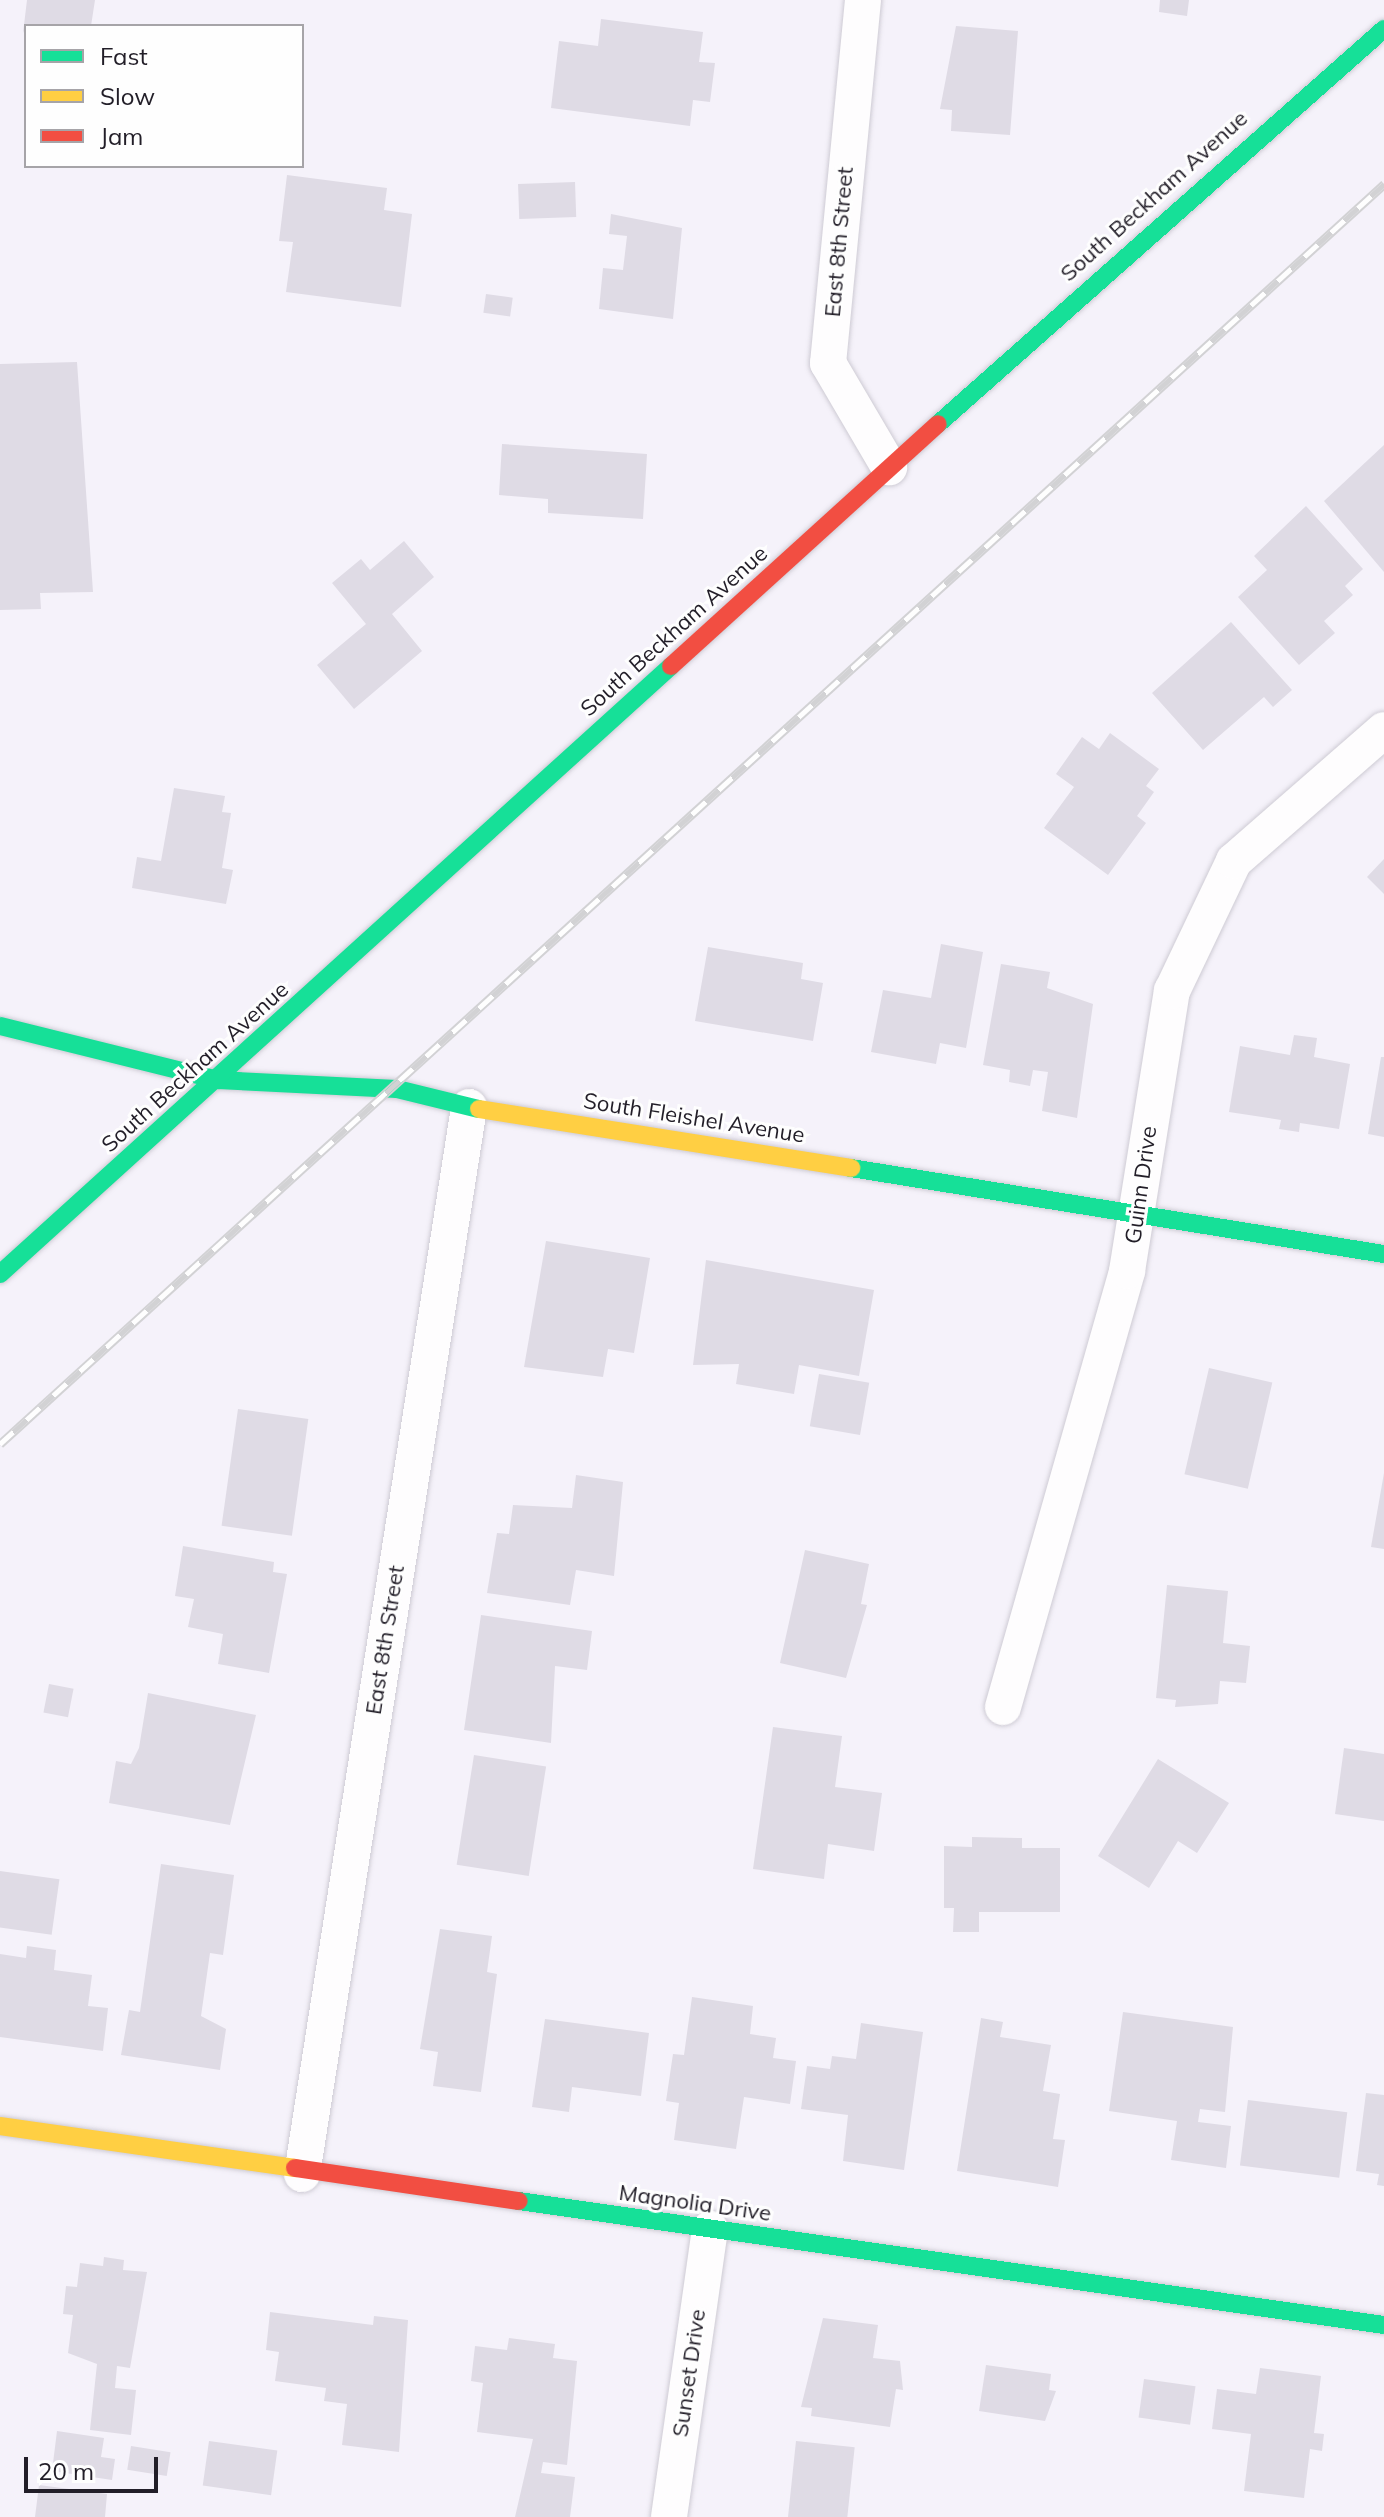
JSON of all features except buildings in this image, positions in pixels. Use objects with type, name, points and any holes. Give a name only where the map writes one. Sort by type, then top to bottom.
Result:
[{"type":"street","name":"East 8th Street","points":[[863,0],[828,363],[889,467]]},
{"type":"street","name":"South Beckham Avenue","points":[[0,1274],[218,1080],[1291,104],[1384,29]]},
{"type":"street","name":"Guinn Drive","points":[[1003,1707],[1138,1213],[1172,991],[1199,923],[1234,861],[1384,730]]},
{"type":"street","name":"South Fleishel Avenue","points":[[0,1026],[218,1080],[397,1089],[469,1107],[1384,1254]]},
{"type":"street","name":"East 8th Street","points":[[302,2174],[469,1107]]},
{"type":"street","name":"Magnolia Drive","points":[[0,2126],[302,2174],[1384,2325]]},
{"type":"street","name":"Sunset Drive","points":[[669,2517],[710,2229]]},
{"type":"railway","points":[[0,1444],[1384,184]]},
{"type":"traffic: fast","points":[[938,424],[1384,29]]},
{"type":"traffic: fast","points":[[0,1274],[671,666]]},
{"type":"traffic: fast","points":[[0,1026],[218,1080],[397,1089],[479,1109]]},
{"type":"traffic: fast","points":[[851,1168],[1384,1254]]},
{"type":"traffic: fast","points":[[519,2201],[1384,2325]]},
{"type":"traffic: slow","points":[[479,1109],[851,1168]]},
{"type":"traffic: slow","points":[[0,2126],[295,2168]]},
{"type":"traffic: jam","points":[[671,666],[938,424]]},
{"type":"traffic: jam","points":[[295,2168],[519,2201]]}]
